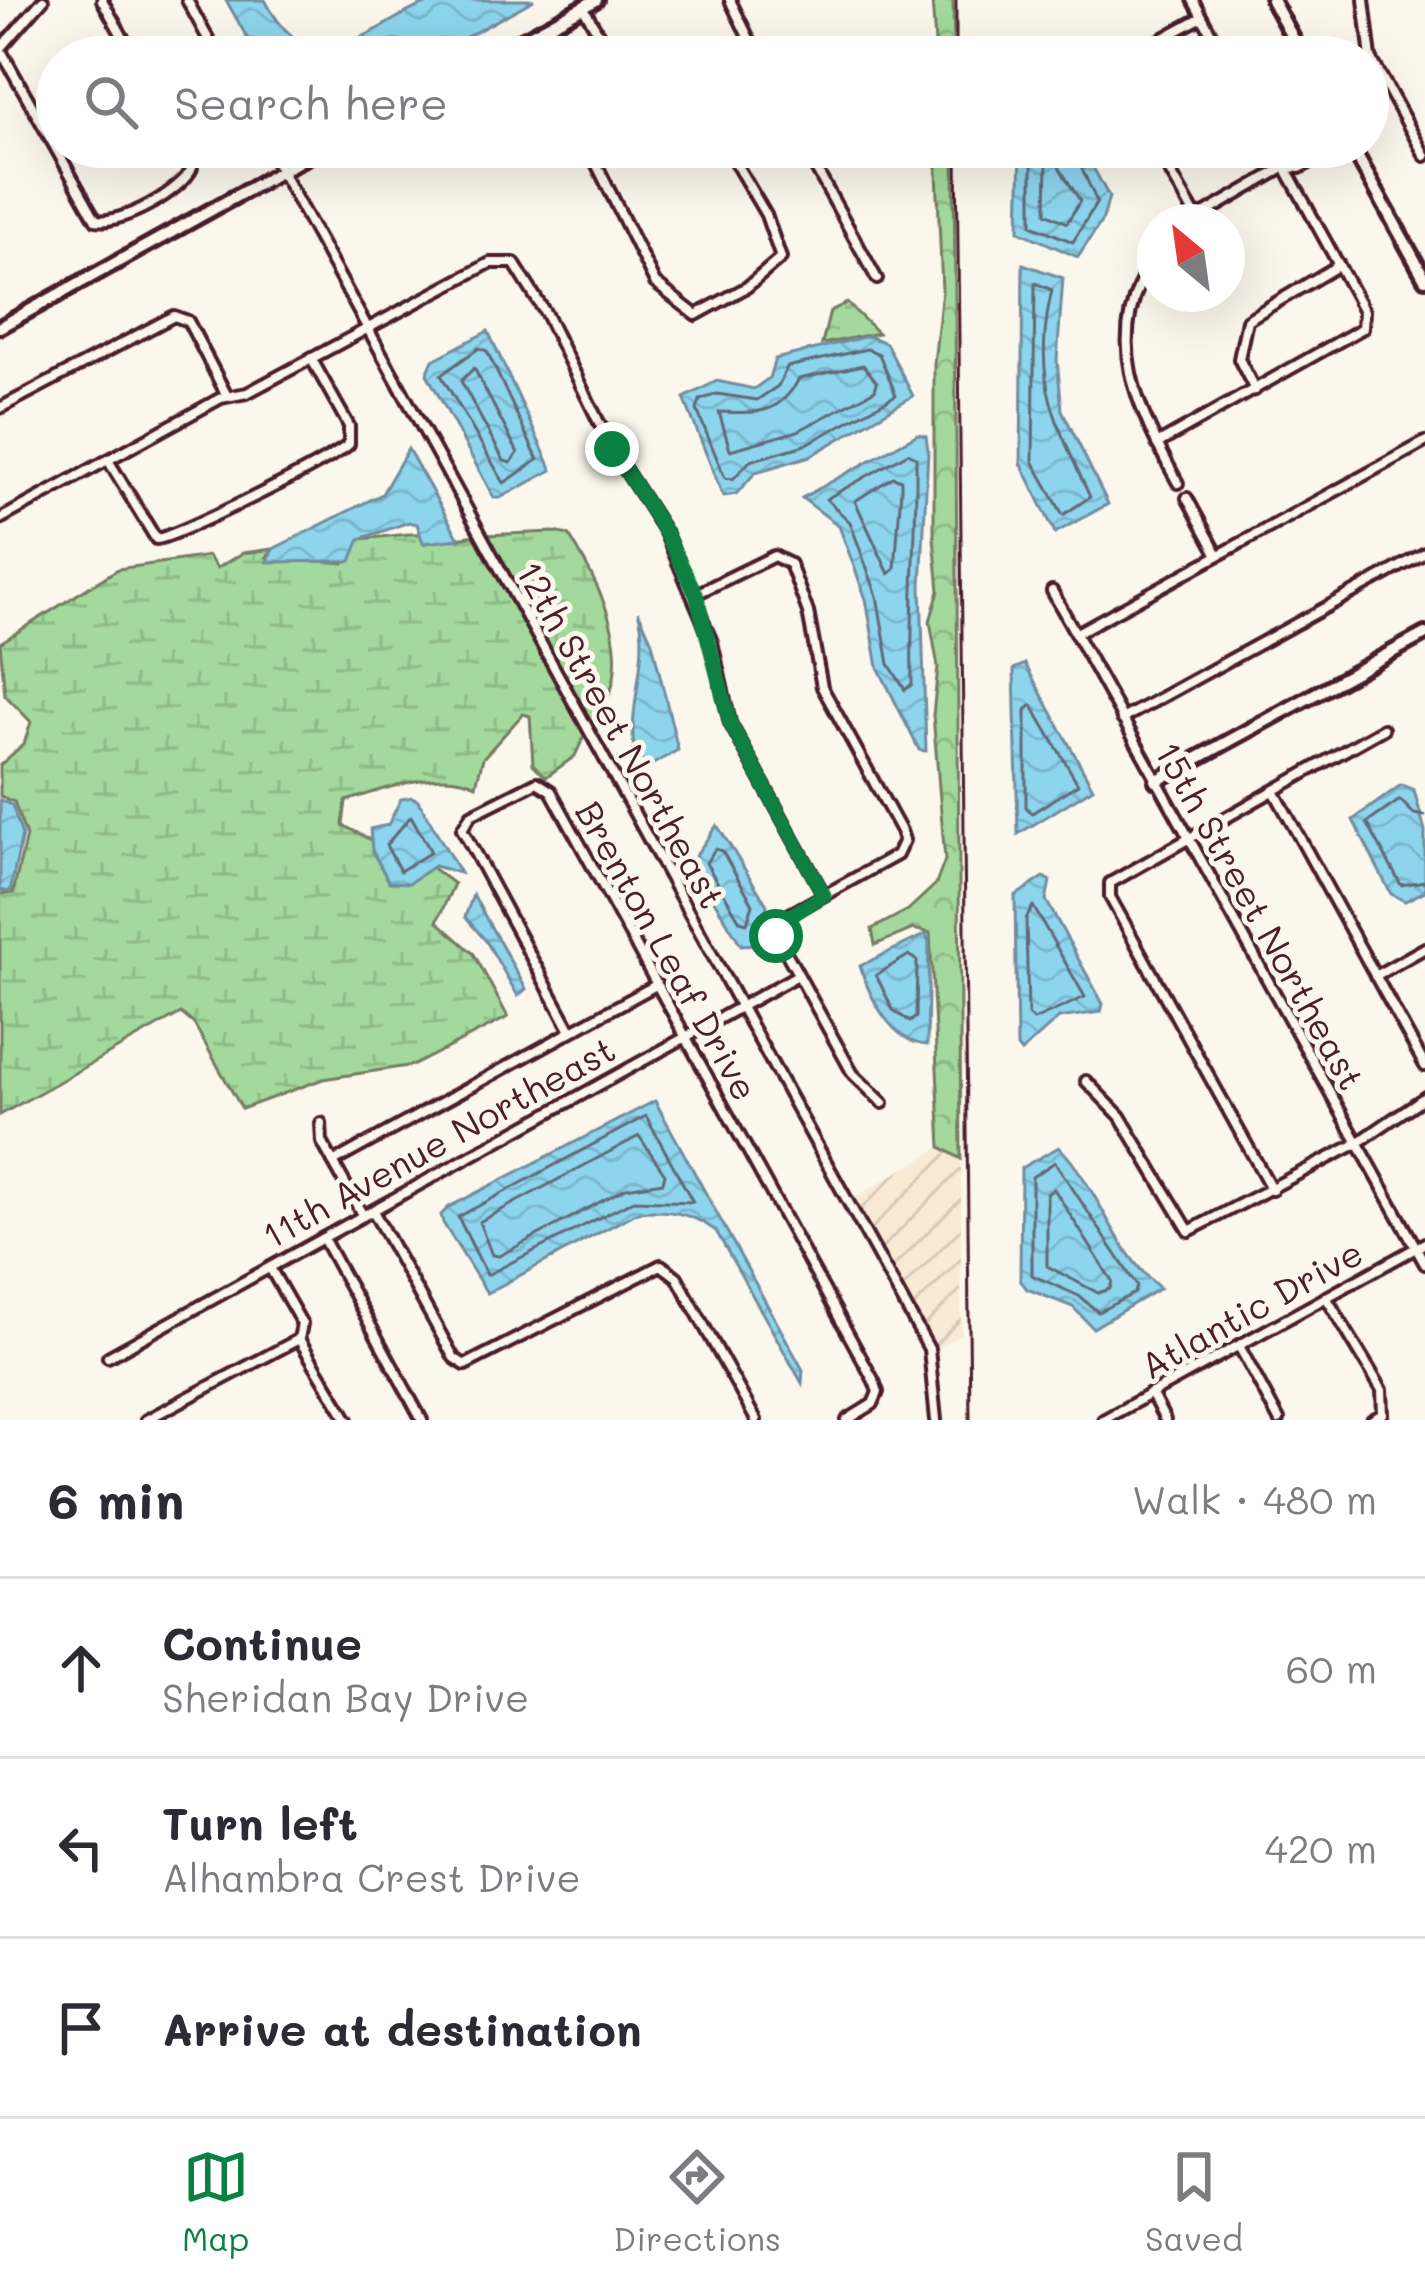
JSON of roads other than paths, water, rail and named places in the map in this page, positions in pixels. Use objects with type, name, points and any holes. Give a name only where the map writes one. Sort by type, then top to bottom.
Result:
[{"type":"street","points":[[36,113],[0,49],[43,0]]},
{"type":"street","points":[[102,0],[122,36]]},
{"type":"street","points":[[187,0],[207,36]]},
{"type":"street","points":[[529,36],[596,0]]},
{"type":"street","points":[[730,0],[748,36]]},
{"type":"street","points":[[1193,0],[1212,36]]},
{"type":"street","points":[[1272,0],[1292,36]]},
{"type":"street","points":[[1364,0],[1368,36]]},
{"type":"street","points":[[583,7],[600,36]]},
{"type":"street","points":[[1168,36],[1202,17]]},
{"type":"street","points":[[1389,90],[1424,151]]},
{"type":"street","points":[[67,168],[96,220],[113,221],[185,181],[192,168]]},
{"type":"street","name":"12th Street Northeast","points":[[279,168],[929,1348],[936,1420]]},
{"type":"street","points":[[0,327],[288,168]]},
{"type":"street","points":[[598,168],[656,283],[696,315],[747,287],[781,258],[766,215],[738,168]]},
{"type":"street","points":[[816,168],[877,279]]},
{"type":"street","points":[[1167,168],[1185,204]]},
{"type":"street","points":[[1221,204],[1283,168]]},
{"type":"street","points":[[1156,444],[1363,328],[1364,311],[1286,168]]},
{"type":"street","points":[[1364,168],[1425,279]]},
{"type":"street","points":[[0,519],[490,262],[514,263],[696,594],[730,723],[824,895]]},
{"type":"street","points":[[1255,390],[1239,359],[1247,320],[1339,265]]},
{"type":"street","points":[[1137,293],[1126,348],[1134,398],[1178,483]]},
{"type":"street","points":[[0,408],[174,316],[188,321],[227,396]]},
{"type":"street","points":[[108,460],[156,538],[173,536],[246,496],[267,492],[349,443],[349,426],[311,358]]},
{"type":"street","points":[[1076,634],[1425,442]]},
{"type":"street","points":[[1187,498],[1218,555]]},
{"type":"street","points":[[1122,719],[1425,553]]},
{"type":"street","points":[[696,594],[774,556],[790,564],[822,687],[904,841],[897,855],[781,922],[778,945],[853,1074],[883,1103]]},
{"type":"street","name":"15th Street Northeast","points":[[1052,591],[1356,1144],[1421,1246],[1425,1264]]},
{"type":"street","points":[[1156,782],[1425,634]]},
{"type":"street","points":[[1272,1190],[1108,891],[1114,879],[1383,729]]},
{"type":"street","name":"Brenton Leaf Drive","points":[[571,1031],[462,829],[471,815],[528,784],[550,790],[874,1381],[878,1392],[873,1404],[847,1420]]},
{"type":"street","points":[[1274,791],[1425,1066]]},
{"type":"street","points":[[1376,976],[1425,948]]},
{"type":"street","name":"11th Avenue Northeast","points":[[108,1357],[796,976]]},
{"type":"street","points":[[333,1162],[656,986]]},
{"type":"street","points":[[1086,1081],[1120,1116],[1189,1231],[1356,1144],[1425,1096]]},
{"type":"street","points":[[321,1123],[322,1142],[363,1216]]},
{"type":"street","points":[[373,1210],[454,1358],[465,1365],[661,1265],[676,1277],[757,1420]]},
{"type":"street","points":[[323,1238],[422,1420]]},
{"type":"street","name":"Atlantic Drive","points":[[1103,1420],[1421,1246]]},
{"type":"street","points":[[270,1268],[302,1324],[299,1340],[348,1420]]},
{"type":"street","points":[[1327,1297],[1382,1390],[1383,1414],[1372,1420]]},
{"type":"street","points":[[146,1420],[299,1340]]},
{"type":"street","points":[[1239,1346],[1279,1420]]},
{"type":"street","points":[[1150,1393],[1165,1420]]},
{"type":"water","points":[[226,0],[265,0],[294,36],[246,36]]},
{"type":"water","points":[[440,0],[534,0],[468,36],[362,36]]},
{"type":"water","points":[[1020,168],[1093,168],[1109,197],[1103,219],[1078,257],[1019,231]]},
{"type":"water","points":[[1023,264],[1063,278],[1057,360],[1062,410],[1108,504],[1055,533],[1021,463]]},
{"type":"water","points":[[488,331],[552,470],[500,498],[494,498],[427,374],[433,360]]},
{"type":"water","points":[[868,336],[886,343],[913,396],[810,456],[756,472],[736,494],[723,496],[684,398],[717,381],[754,389],[769,378],[775,359]]},
{"type":"water","points":[[918,434],[926,436],[928,451],[921,586],[926,751],[919,750],[878,667],[866,599],[839,526],[802,498]]},
{"type":"water","points":[[408,449],[459,539],[423,543],[417,524],[409,522],[360,539],[351,561],[267,562],[273,549],[382,494]]},
{"type":"water","points":[[638,611],[652,642],[678,750],[646,768],[640,767],[633,733],[642,650]]},
{"type":"water","points":[[1025,664],[1093,788],[1018,834],[1014,669]]},
{"type":"water","points":[[1401,785],[1414,790],[1425,831],[1425,891],[1405,901],[1391,894],[1353,820]]},
{"type":"water","points":[[412,797],[460,873],[434,866],[409,883],[389,882],[372,850],[370,829],[388,825],[401,799]]},
{"type":"water","points":[[0,800],[12,805],[22,835],[10,892],[0,890]]},
{"type":"water","points":[[717,825],[767,905],[759,944],[741,945],[691,862]]},
{"type":"water","points":[[1044,877],[1050,881],[1046,900],[1103,1004],[1101,1012],[1059,1018],[1021,1052],[1017,1047],[1015,896]]},
{"type":"water","points":[[473,895],[526,989],[518,996],[486,941],[465,917]]},
{"type":"water","points":[[926,934],[927,1045],[893,1027],[876,1004],[860,966]]},
{"type":"water","points":[[655,1101],[803,1370],[802,1383],[716,1231],[698,1220],[669,1212],[638,1212],[487,1293],[443,1223],[441,1215],[449,1207]]},
{"type":"water","points":[[1059,1147],[1130,1256],[1160,1288],[1093,1328],[1073,1307],[1027,1289],[1020,1280],[1021,1168]]},
{"type":"railway","points":[[956,0],[956,36]]},
{"type":"railway","points":[[957,168],[970,1420]]}]
